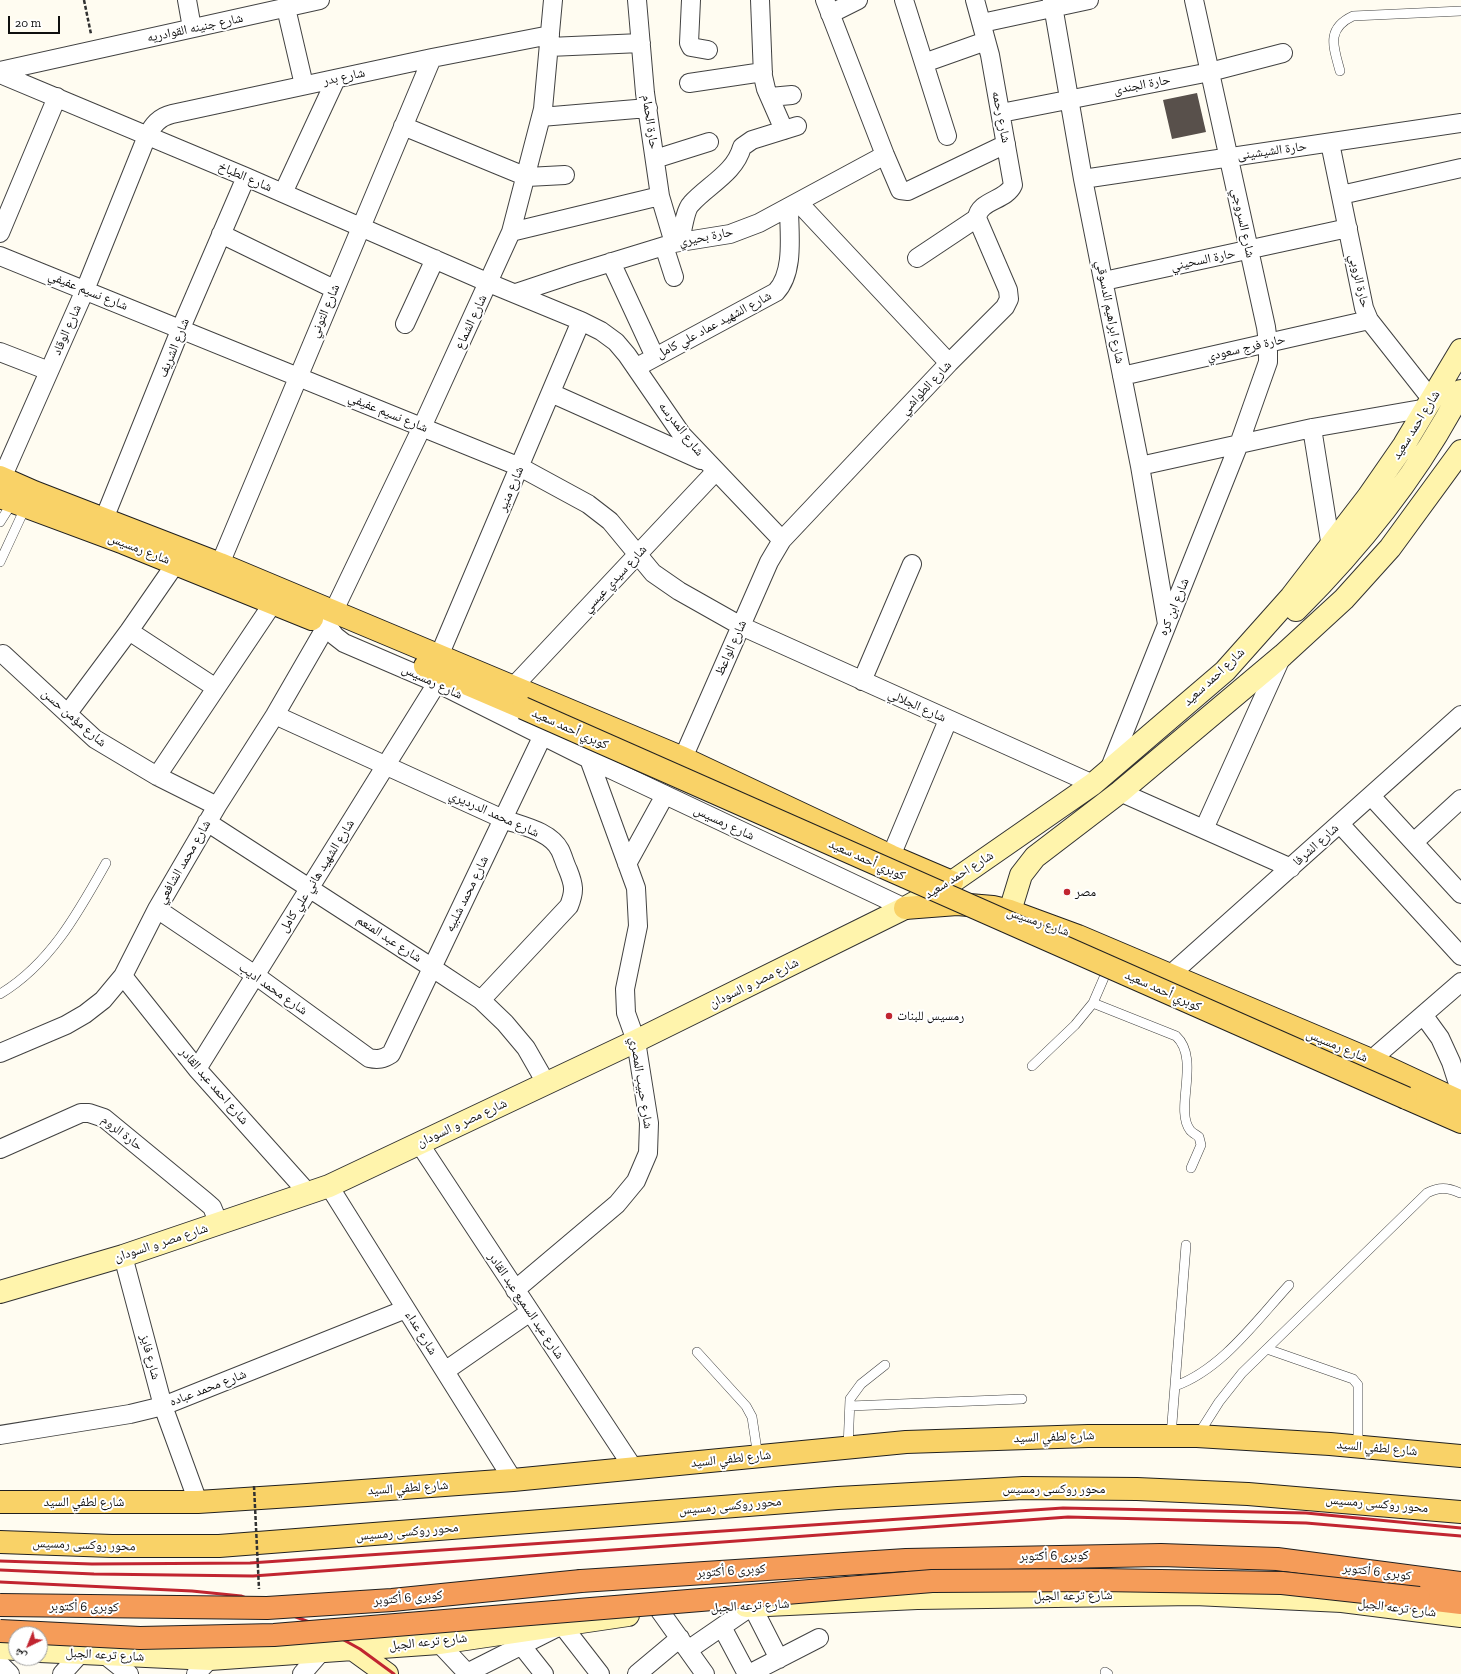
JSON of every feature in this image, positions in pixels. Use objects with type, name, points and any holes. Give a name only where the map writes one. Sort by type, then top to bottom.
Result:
[{"type":"highway","name":"كوبرى 6 أكتوبر","points":[[0,1605],[267,1608],[392,1600],[613,1579],[906,1560],[1074,1555],[1161,1555],[1277,1559],[1461,1583]]},
{"type":"highway","name":"كوبرى 6 أكتوبر","points":[[4,1650],[140,1638],[274,1635],[932,1581],[1100,1580],[1282,1583],[1461,1604]]},
{"type":"main road","name":"شارع احمد سعيد","points":[[905,908],[952,882],[1093,784],[1225,671],[1291,597],[1368,497],[1430,404],[1461,350]]},
{"type":"main road","points":[[1225,671],[1294,612],[1357,546],[1411,474],[1434,439],[1461,391]]},
{"type":"main road","name":"شارع احمد سعيد","points":[[1010,911],[1022,875],[1035,857],[1120,792],[1283,655],[1340,603],[1372,569],[1410,522],[1461,452]]},
{"type":"main road","name":"شارع رمسيس","points":[[8,493],[22,488],[104,520],[274,603],[330,618],[439,656],[683,758],[891,856],[952,882]]},
{"type":"main road","name":"شارع رمسيس","points":[[8,493],[181,557],[220,564],[330,618]]},
{"type":"main road","name":"كوبري أحمد سعيد","points":[[330,618],[523,708],[1461,1122]]},
{"type":"main road","name":"شارع رمسيس","points":[[905,908],[958,904],[993,907],[1010,911],[1078,936],[1371,1060],[1461,1102]]},
{"type":"main road","name":"شارع مصر و السودان","points":[[0,1292],[123,1256],[329,1186],[636,1041],[905,908]]},
{"type":"main road","name":"شارع لطفي السيد","points":[[0,1502],[198,1502],[513,1480],[906,1442],[1088,1436],[1197,1436],[1358,1446],[1461,1456]]},
{"type":"main road","name":"محور روكسى رمسيس","points":[[0,1542],[127,1546],[219,1546],[838,1498],[1023,1488],[1137,1489],[1248,1494],[1461,1512]]},
{"type":"main road","name":"شارع ترعه الجبل","points":[[48,1652],[105,1655],[203,1667],[321,1652],[439,1642],[660,1611],[917,1598],[1195,1594],[1342,1601],[1461,1616]]},
{"type":"main road","points":[[354,1650],[387,1674]]},
{"type":"street","points":[[187,0],[192,28]]},
{"type":"street","name":"شارع جنينه القوادريه","points":[[0,71],[192,28],[274,6],[319,0]]},
{"type":"street","name":"شارع الشماع","points":[[330,618],[422,427],[511,232],[527,177],[541,117],[553,0]]},
{"type":"street","name":"حارة الحمام","points":[[637,0],[648,108],[660,196],[673,244],[674,277]]},
{"type":"street","points":[[691,0],[691,47],[708,50]]},
{"type":"street","points":[[673,244],[690,204],[732,167],[739,158],[742,147],[752,140],[791,128],[770,97],[763,72],[760,0]]},
{"type":"street","points":[[858,0],[828,7],[898,187],[904,192],[908,191],[1006,144]]},
{"type":"street","points":[[904,0],[947,136]]},
{"type":"street","name":"شارع رحمه","points":[[975,0],[982,23],[1001,113],[1013,185],[1011,191],[983,207],[978,213],[977,218]]},
{"type":"street","points":[[982,23],[1052,3],[1089,0]]},
{"type":"street","name":"شارع السروجي","points":[[1194,0],[1249,249],[1268,343],[1268,362],[1239,444]]},
{"type":"street","name":"شارع ابراهيم الدسوقي","points":[[1052,3],[1083,179],[1140,466],[1168,625]]},
{"type":"street","points":[[274,6],[304,85]]},
{"type":"street","name":"شارع بدر","points":[[147,136],[153,126],[166,115],[432,58],[550,41],[641,43]]},
{"type":"street","points":[[924,63],[986,41]]},
{"type":"street","name":"حارة الجندى","points":[[1001,113],[1210,72],[1283,53]]},
{"type":"street","name":"شارع التوني","points":[[220,564],[334,288],[432,58]]},
{"type":"street","points":[[690,83],[763,72]]},
{"type":"street","name":"شارع الطباخ","points":[[0,74],[246,177],[489,283],[516,293]]},
{"type":"street","points":[[282,193],[336,78]]},
{"type":"street","points":[[770,97],[792,95]]},
{"type":"street","points":[[0,233],[57,97]]},
{"type":"street","points":[[541,117],[648,108]]},
{"type":"street","name":"حارة الشيشينى","points":[[1083,179],[1461,123]]},
{"type":"street","points":[[403,126],[527,177],[565,175]]},
{"type":"street","name":"شارع الوقاد","points":[[8,493],[49,371],[85,290],[147,136]]},
{"type":"street","points":[[655,159],[709,142]]},
{"type":"street","name":"حارة الروبي","points":[[1330,143],[1364,308],[1369,320],[1430,404]]},
{"type":"street","name":"حارة بحيري","points":[[516,293],[611,262],[673,244],[730,234],[759,223],[885,155]]},
{"type":"street","points":[[1341,196],[1461,168]]},
{"type":"street","name":"شارع الشريف","points":[[104,520],[181,328],[220,234],[246,177]]},
{"type":"street","points":[[511,232],[660,196]]},
{"type":"street","points":[[794,205],[949,363]]},
{"type":"street","name":"شارع الشهيد عماد علي كامل","points":[[637,367],[766,299],[783,285],[788,273],[794,205]]},
{"type":"street","points":[[917,258],[977,218]]},
{"type":"street","name":"شارع الطواشي","points":[[782,540],[949,363],[1005,306],[1009,299],[1008,290],[977,218]]},
{"type":"street","name":"حارة السحيني","points":[[1104,281],[1348,228]]},
{"type":"street","points":[[220,234],[334,288]]},
{"type":"street","name":"شارع نسيم عفيفي","points":[[0,256],[181,328],[520,467],[588,504],[610,521],[653,573],[678,591],[741,626]]},
{"type":"street","points":[[405,324],[435,259]]},
{"type":"street","points":[[611,262],[655,357]]},
{"type":"street","name":"شارع المدرسه","points":[[516,293],[581,321],[601,331],[616,342],[637,367],[682,435],[782,540]]},
{"type":"street","name":"حارة فرج سعودي","points":[[1122,376],[1369,320]]},
{"type":"street","name":"شارع منير","points":[[439,656],[581,321]]},
{"type":"street","points":[[0,352],[49,371]]},
{"type":"street","points":[[551,393],[712,467]]},
{"type":"street","points":[[1140,466],[1312,428],[1430,404]]},
{"type":"street","points":[[1312,428],[1331,547]]},
{"type":"street","name":"شارع ابن كره","points":[[1109,770],[1239,444]]},
{"type":"street","name":"شارع سيدي عيسي","points":[[514,687],[637,555],[712,467]]},
{"type":"street","name":"شارع الواعظ","points":[[683,758],[769,562],[782,540]]},
{"type":"street","points":[[68,713],[130,631],[181,557]]},
{"type":"street","points":[[862,681],[912,564]]},
{"type":"street","points":[[157,776],[274,603]]},
{"type":"street","name":"شارع رمسيس","points":[[330,618],[335,636],[344,643],[437,684],[589,759],[905,908]]},
{"type":"street","name":"شارع محمد الشافعي","points":[[0,1053],[66,1025],[86,1014],[103,1000],[123,976],[157,909],[207,822],[275,715],[330,618]]},
{"type":"street","name":"شارع الجلالي","points":[[741,626],[1093,784]]},
{"type":"street","points":[[130,631],[216,688]]},
{"type":"street","name":"شارع مؤمن حسن","points":[[3,654],[95,739],[157,776],[217,806]]},
{"type":"street","points":[[1204,829],[1283,655]]},
{"type":"street","name":"شارع الشهيد هاني علي كامل","points":[[197,1069],[437,684]]},
{"type":"street","name":"شارع محمد الدرديري","points":[[275,715],[503,820],[537,831],[560,849],[572,881],[574,894],[569,906],[481,1000]]},
{"type":"street","name":"شارع الشرفا","points":[[1170,975],[1461,716]]},
{"type":"street","points":[[891,856],[948,720]]},
{"type":"street","name":"شارع محمد شلبيه","points":[[391,1054],[431,967],[543,735]]},
{"type":"street","name":"شارع حبيب المصري","points":[[515,1290],[617,1204],[636,1181],[648,1153],[649,1123],[636,1041],[626,1013],[626,989],[637,938],[639,913],[636,888],[589,759]]},
{"type":"street","points":[[1120,792],[1291,868]]},
{"type":"street","points":[[627,864],[665,795]]},
{"type":"street","points":[[1371,796],[1461,894]]},
{"type":"street","points":[[1414,842],[1461,799]]},
{"type":"street","name":"شارع عبد المنعم","points":[[207,822],[481,1000],[505,1023],[526,1048],[546,1083]]},
{"type":"street","points":[[1340,824],[1461,956]]},
{"type":"street","name":"شارع محمد اديب","points":[[157,909],[255,975],[369,1058],[377,1060],[391,1054]]},
{"type":"street","name":"شارع احمد عبد القادر","points":[[123,976],[197,1069],[308,1193]]},
{"type":"street","points":[[1371,1060],[1424,1016],[1461,982]]},
{"type":"street","points":[[1424,1016],[1456,1060],[1461,1093]]},
{"type":"street","name":"حارة الروم","points":[[0,1149],[81,1113],[96,1114],[104,1118],[205,1200],[212,1207],[219,1224]]},
{"type":"street","name":"شارع عبد السميع عبد القادر","points":[[419,1144],[634,1469]]},
{"type":"street","name":"شارع عداء","points":[[329,1186],[513,1480]]},
{"type":"street","name":"شارع فايز","points":[[123,1256],[163,1406],[198,1502]]},
{"type":"street","name":"شارع محمد عباده","points":[[0,1434],[130,1414],[163,1406],[406,1309]]},
{"type":"street","points":[[445,1371],[530,1312]]},
{"type":"street","points":[[637,1674],[684,1644],[722,1627],[752,1606],[778,1659]]},
{"type":"street","points":[[660,1611],[705,1674]]},
{"type":"street","points":[[439,1642],[467,1673],[562,1625],[600,1674]]},
{"type":"street","points":[[722,1627],[748,1674],[819,1638]]},
{"type":"street","points":[[521,1645],[544,1674]]},
{"type":"street","points":[[4,1650],[10,1674]]},
{"type":"street","points":[[302,1674],[321,1652]]},
{"type":"street","points":[[62,1674],[80,1654]]},
{"type":"street","points":[[105,1655],[129,1674]]},
{"type":"lane","points":[[1340,71],[1333,42],[1334,34],[1346,20],[1353,16],[1461,11]]},
{"type":"lane","points":[[0,522],[8,493]]},
{"type":"lane","points":[[0,562],[8,493]]},
{"type":"lane","points":[[0,994],[27,974],[55,946],[83,904],[106,863]]},
{"type":"lane","points":[[1032,1066],[1075,1025],[1093,1002],[1115,952]]},
{"type":"lane","points":[[1093,1002],[1176,1036],[1181,1041],[1187,1060],[1185,1116],[1189,1129],[1200,1137],[1201,1145],[1191,1168]]},
{"type":"lane","points":[[1197,1436],[1231,1385],[1427,1193],[1437,1188],[1449,1188],[1460,1193]]},
{"type":"lane","points":[[1171,1436],[1186,1245]]},
{"type":"lane","points":[[1175,1386],[1188,1382],[1212,1367],[1289,1285]]},
{"type":"lane","points":[[1267,1349],[1353,1379],[1358,1385],[1358,1446]]},
{"type":"lane","points":[[697,1352],[749,1412],[755,1430],[758,1457]]},
{"type":"lane","points":[[848,1448],[850,1399],[855,1390],[886,1365]]},
{"type":"lane","points":[[850,1406],[1022,1399]]},
{"type":"path","points":[[84,0],[94,50]]},
{"type":"path","points":[[254,1486],[259,1590]]},
{"type":"building","points":[[1197,93],[1206,132],[1172,139],[1163,100]]},
{"type":"railway","points":[[0,1561],[92,1564],[250,1563],[1063,1508],[1306,1513],[1461,1528]]},
{"type":"railway","points":[[0,1570],[94,1574],[253,1576],[1068,1517],[1306,1523],[1461,1536]]},
{"type":"railway","points":[[0,1582],[192,1591],[241,1596],[317,1625],[360,1649],[394,1674]]},
{"type":"place","name":"مصر","points":[[1067,892]]},
{"type":"place","name":"رمسيس للبنات","points":[[889,1016]]}]
